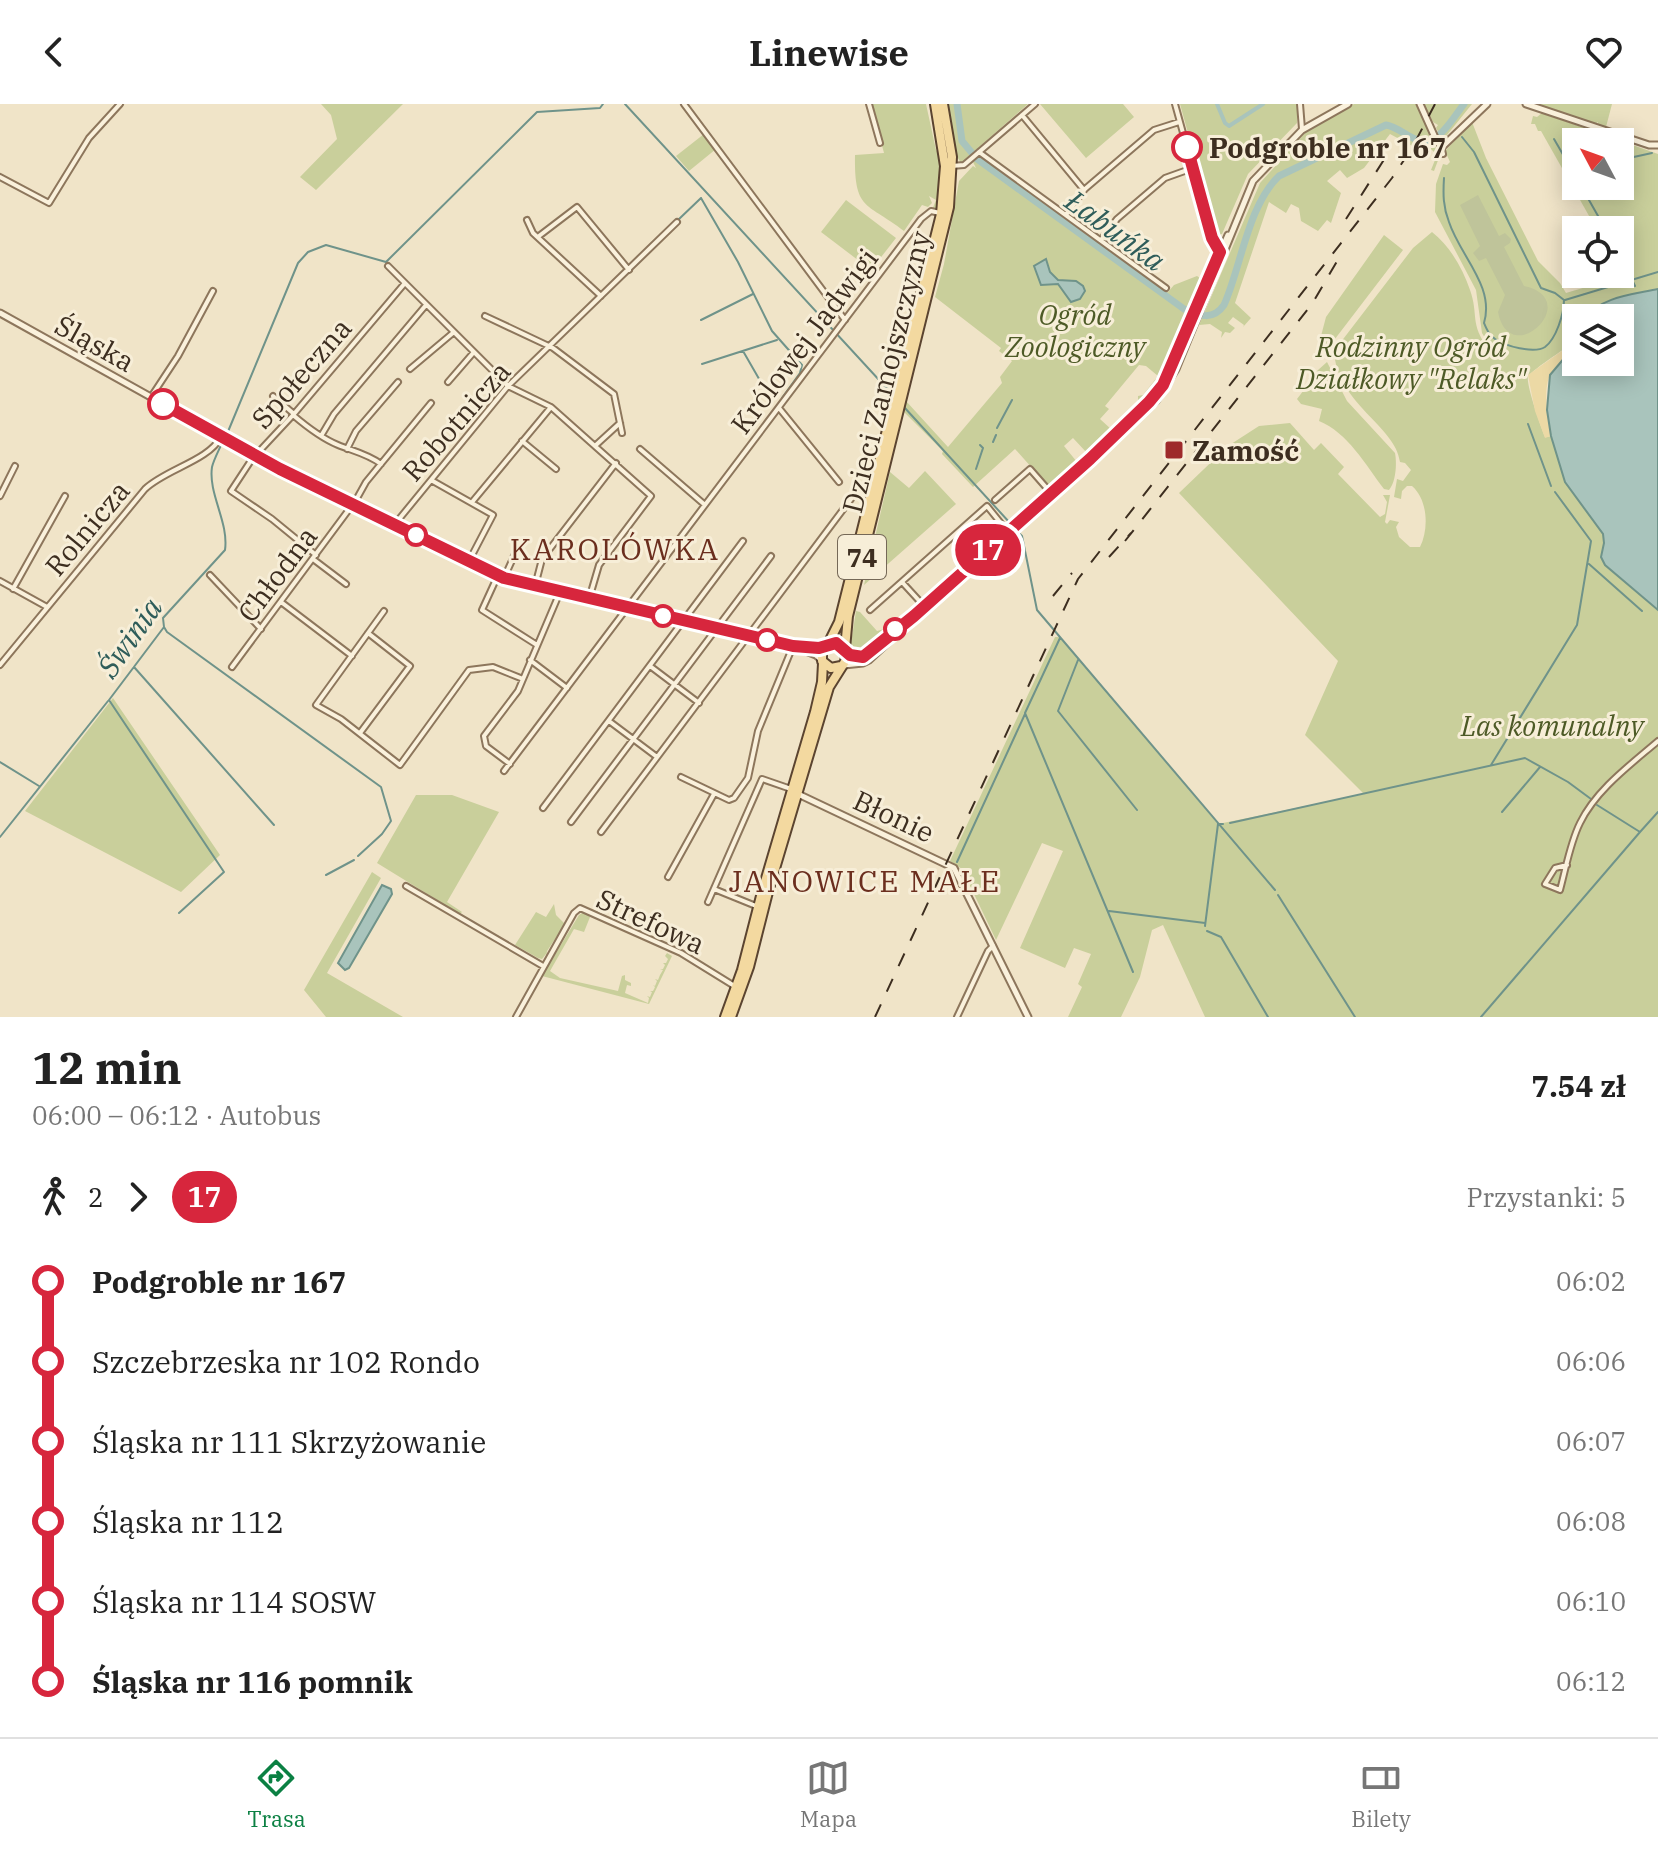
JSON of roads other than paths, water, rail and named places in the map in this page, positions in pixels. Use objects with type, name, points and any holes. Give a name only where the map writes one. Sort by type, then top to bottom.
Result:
[{"type":"main road","name":"Dzieci Zamojszczyzny","points":[[826,645],[839,622],[941,214],[948,166],[935,104]]},
{"type":"main road","name":"Dzieci Zamojszczyzny","points":[[845,650],[848,616],[947,218],[948,166],[943,104]]},
{"type":"main road","points":[[826,645],[836,643],[845,650]]},
{"type":"main road","name":"74","points":[[725,1017],[739,986],[794,791],[822,682],[821,653],[826,645]]},
{"type":"main road","name":"74","points":[[731,1017],[758,906],[829,687],[847,658],[845,650]]},
{"type":"main road","points":[[822,662],[831,668],[842,666]]},
{"type":"street","points":[[0,177],[49,203],[89,138],[120,104]]},
{"type":"street","points":[[684,104],[845,320]]},
{"type":"street","points":[[869,104],[880,143]]},
{"type":"street","points":[[948,166],[963,166],[1035,104]]},
{"type":"street","points":[[1175,104],[1215,246],[1222,253]]},
{"type":"street","points":[[1300,104],[1302,130]]},
{"type":"street","points":[[842,666],[869,660],[924,606],[1090,459],[1160,389],[1193,323],[1253,181],[1302,130],[1348,104]]},
{"type":"street","points":[[1420,104],[1443,154]]},
{"type":"street","points":[[1439,143],[1447,144],[1487,104]]},
{"type":"street","points":[[1526,104],[1658,146]]},
{"type":"street","points":[[1022,115],[1084,190]]},
{"type":"street","points":[[1066,215],[1084,190],[1154,130],[1180,122]]},
{"type":"street","points":[[978,152],[1166,288]]},
{"type":"street","points":[[1101,240],[1117,219],[1166,177],[1193,168]]},
{"type":"street","points":[[539,236],[577,207],[629,270]]},
{"type":"street","name":"Królowej Jadwigi","points":[[504,771],[924,216],[931,211],[941,214]]},
{"type":"street","points":[[527,220],[531,230],[601,296]]},
{"type":"street","name":"Robotnicza","points":[[395,524],[508,386],[677,222]]},
{"type":"street","points":[[388,266],[508,386],[551,407],[651,496],[597,567],[589,599]]},
{"type":"street","name":"Społeczna","points":[[314,557],[272,519],[231,491],[255,455],[294,415],[405,283]]},
{"type":"street","points":[[151,397],[178,356],[213,291]]},
{"type":"street","points":[[321,436],[334,414],[426,305]]},
{"type":"street","name":"Śląska","points":[[0,313],[255,455],[501,576],[793,646],[819,648],[826,645]]},
{"type":"street","name":"Robotnicza","points":[[485,316],[549,346]]},
{"type":"street","points":[[410,369],[454,332]]},
{"type":"street","points":[[549,346],[614,394],[622,433]]},
{"type":"street","points":[[448,382],[474,352]]},
{"type":"street","points":[[347,449],[356,431],[398,382]]},
{"type":"street","points":[[273,396],[321,436],[381,464]]},
{"type":"street","name":"Chłodna","points":[[232,667],[381,464],[431,403]]},
{"type":"street","points":[[473,501],[551,407]]},
{"type":"street","points":[[779,408],[839,482]]},
{"type":"street","points":[[596,445],[620,423]]},
{"type":"street","name":"Rolnicza","points":[[0,665],[145,489],[161,476],[214,448],[222,437]]},
{"type":"street","points":[[522,441],[540,459],[556,469]]},
{"type":"street","points":[[640,449],[705,505]]},
{"type":"street","points":[[535,586],[542,559],[616,463]]},
{"type":"street","points":[[0,496],[15,466]]},
{"type":"street","points":[[995,500],[1030,469],[1051,493]]},
{"type":"street","points":[[431,480],[494,514],[469,561]]},
{"type":"street","points":[[13,589],[65,496]]},
{"type":"street","points":[[601,832],[851,499]]},
{"type":"street","points":[[870,610],[987,506],[1008,532]]},
{"type":"street","points":[[543,808],[743,541]]},
{"type":"street","points":[[519,545],[482,610],[537,645]]},
{"type":"street","points":[[571,822],[771,556]]},
{"type":"street","points":[[314,557],[346,584]]},
{"type":"street","points":[[210,575],[261,629]]},
{"type":"street","points":[[0,581],[47,608]]},
{"type":"street","points":[[902,582],[924,606]]},
{"type":"street","points":[[510,764],[486,746],[484,738],[518,691],[560,592]]},
{"type":"street","points":[[281,602],[352,656]]},
{"type":"street","points":[[384,611],[316,705],[360,733],[400,765],[469,670],[493,667],[523,679]]},
{"type":"street","points":[[845,650],[857,657],[864,656],[914,616]]},
{"type":"street","points":[[360,733],[410,666],[368,633]]},
{"type":"street","points":[[681,777],[731,801],[747,780],[758,731],[793,646]]},
{"type":"street","name":"Śląska","points":[[793,646],[817,656],[822,662]]},
{"type":"street","points":[[530,660],[567,688]]},
{"type":"street","points":[[650,666],[699,703]]},
{"type":"street","points":[[609,721],[657,757]]},
{"type":"street","points":[[1567,865],[1555,868],[1545,884],[1560,890],[1567,865],[1578,825],[1588,808],[1620,774],[1658,741]]},
{"type":"street","points":[[708,902],[762,779],[794,791]]},
{"type":"street","name":"Błonie","points":[[794,791],[953,867],[1028,1017]]},
{"type":"street","points":[[668,877],[714,794]]},
{"type":"street","points":[[406,886],[543,966]]},
{"type":"street","points":[[714,889],[758,906]]},
{"type":"street","name":"Strefowa","points":[[516,1017],[574,913],[582,908],[681,953],[739,986]]},
{"type":"street","points":[[957,1017],[993,946]]},
{"type":"water","points":[[1046,259],[1050,272],[1058,280],[1076,281],[1083,286],[1085,291],[1080,299],[1071,302],[1058,284],[1041,285],[1034,266]]},
{"type":"water","points":[[1658,289],[1658,610],[1605,565],[1601,557],[1603,534],[1565,482],[1551,436],[1547,410],[1550,375],[1562,361],[1562,376],[1634,376],[1634,304],[1602,304]]},
{"type":"water","points":[[382,885],[391,889],[392,894],[345,970],[338,963]]},
{"type":"waterway","name":"Świnia","points":[[227,434],[298,263],[308,252],[326,245],[386,262],[537,112],[600,108],[603,104]]},
{"type":"waterway","points":[[625,104],[892,394]]},
{"type":"waterway","name":"Łabuńka","points":[[957,104],[962,141],[977,159],[1184,309],[1206,316],[1224,305],[1252,220],[1268,188],[1279,176],[1386,125],[1417,140],[1428,141],[1446,128],[1464,104]]},
{"type":"waterway","points":[[1217,104],[1229,126],[1263,104]]},
{"type":"waterway","points":[[1444,178],[1447,216],[1481,284],[1485,296],[1484,323],[1488,332],[1495,339],[1512,346],[1534,350],[1545,347],[1559,326],[1564,300],[1541,288],[1474,152],[1462,137]]},
{"type":"waterway","points":[[1554,139],[1562,153]]},
{"type":"waterway","points":[[1634,157],[1652,153]]},
{"type":"waterway","points":[[701,198],[738,262],[772,331],[802,365],[800,373],[782,398]]},
{"type":"waterway","points":[[678,220],[701,198]]},
{"type":"waterway","points":[[1589,200],[1598,216]]},
{"type":"waterway","points":[[1565,300],[1658,272]]},
{"type":"waterway","points":[[701,320],[753,294]]},
{"type":"waterway","points":[[702,364],[777,340]]},
{"type":"waterway","points":[[743,351],[766,391]]},
{"type":"waterway","points":[[997,428],[1012,400]]},
{"type":"waterway","points":[[904,407],[1010,523]]},
{"type":"waterway","points":[[1528,424],[1551,486]]},
{"type":"waterway","points":[[993,442],[996,435]]},
{"type":"waterway","name":"Świnia","points":[[179,913],[224,872],[109,700],[164,627],[163,618],[225,550],[224,529],[212,477],[213,464],[222,443]]},
{"type":"waterway","points":[[976,469],[983,448],[980,445]]},
{"type":"waterway","points":[[1491,765],[1577,625],[1591,541],[1555,492]]},
{"type":"waterway","points":[[1017,531],[1022,536],[1037,610],[1275,890]]},
{"type":"waterway","points":[[1589,564],[1642,611]]},
{"type":"waterway","points":[[164,627],[381,787],[391,821],[358,856]]},
{"type":"waterway","points":[[1060,638],[1025,713],[1133,972]]},
{"type":"waterway","points":[[1078,660],[1058,711],[1137,810]]},
{"type":"waterway","points":[[134,667],[274,825]]},
{"type":"waterway","points":[[0,837],[108,701]]},
{"type":"waterway","points":[[957,862],[1025,714]]},
{"type":"waterway","points":[[1230,823],[1525,758],[1591,799]]},
{"type":"waterway","points":[[0,762],[39,786]]},
{"type":"waterway","points":[[1502,812],[1540,767]]},
{"type":"waterway","points":[[1597,805],[1640,832],[1658,812]]},
{"type":"waterway","points":[[1205,926],[1218,824],[1223,824]]},
{"type":"waterway","points":[[1481,1017],[1640,832]]},
{"type":"waterway","points":[[326,875],[354,860]]},
{"type":"waterway","points":[[1278,895],[1355,1017]]},
{"type":"waterway","points":[[1109,911],[1205,923]]},
{"type":"waterway","points":[[1207,931],[1221,937],[1268,1017]]},
{"type":"railway","points":[[875,1017],[1078,579],[1392,178],[1435,104]]},
{"type":"railway","points":[[1346,219],[1387,155]]},
{"type":"railway","points":[[1125,541],[1312,304],[1343,251]]},
{"type":"railway","points":[[1109,557],[1131,533]]},
{"type":"railway","points":[[1053,596],[1072,573]]},
{"type":"place","name":"Podgroble nr 167","points":[[1187,147]]},
{"type":"place","name":"Zamość","points":[[1174,450]]},
{"type":"district","name":"KAROLÓWKA","points":[[615,548]]},
{"type":"district","name":"JANOWICE MAŁE","points":[[865,880]]},
{"type":"park label","name":"Ogród Zoologiczny","points":[[1075,330]]},
{"type":"park label","name":"Rodzinny Ogród Działkowy \"Relaks\"","points":[[1411,362]]},
{"type":"park label","name":"Las komunalny","points":[[1552,725]]}]
